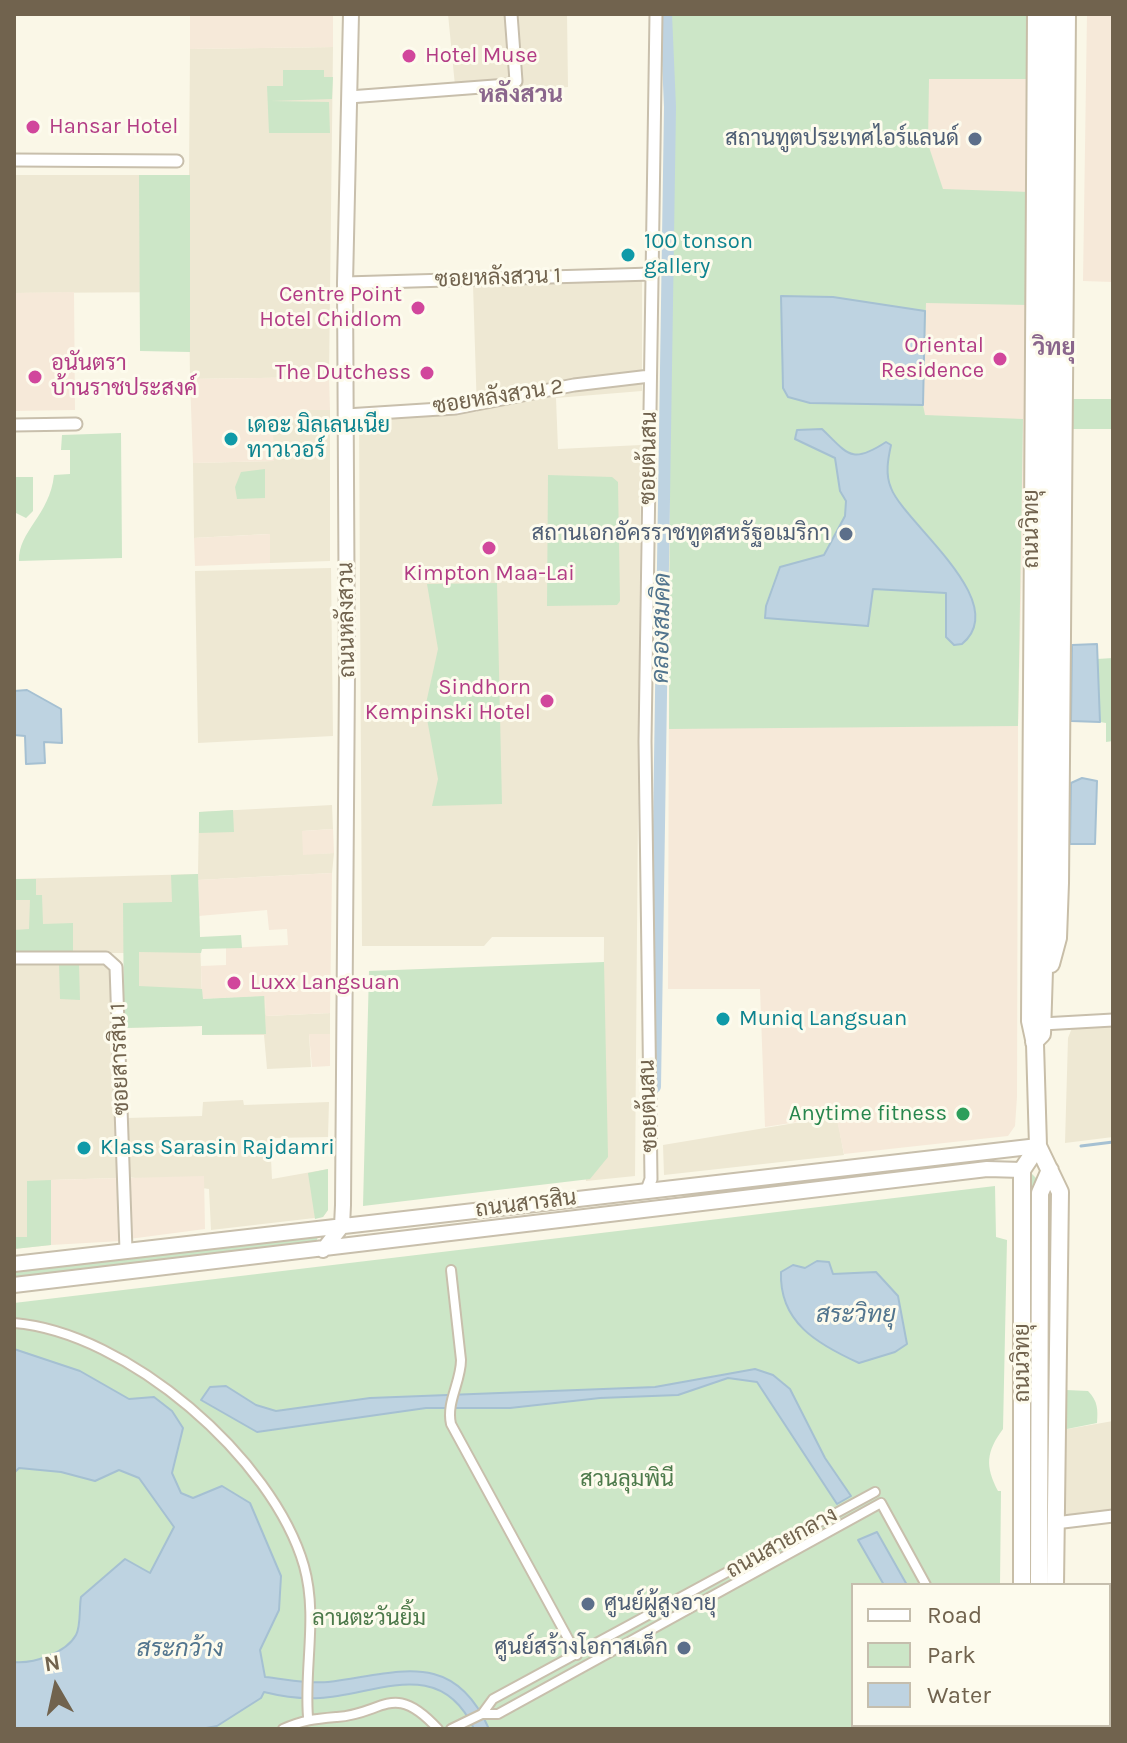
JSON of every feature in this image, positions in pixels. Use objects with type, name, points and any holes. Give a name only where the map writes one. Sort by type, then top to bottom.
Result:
[{"type":"main road","name":"ถนนวิทยุ","points":[[1034,1042],[1042,1034],[1053,877],[1046,752],[1047,594],[1036,14]]},
{"type":"main road","name":"ถนนวิทยุ","points":[[1047,594],[1064,429],[1052,14]]},
{"type":"main road","name":"ถนนวิทยุ","points":[[1055,1583],[1040,1193],[1050,1170],[1038,1146],[1034,1042],[1030,1021],[1046,752],[1049,453],[1067,14]]},
{"type":"main road","points":[[1049,453],[1064,429]]},
{"type":"main road","points":[[1022,1170],[1038,1146]]},
{"type":"main road","name":"ถนนวิทยุ","points":[[1022,1170],[1022,1583]]},
{"type":"main road","name":"ถนนวิทยุ","points":[[1039,1583],[1048,1455]]},
{"type":"street","name":"ถนนหลังสวน","points":[[342,1226],[345,283],[351,14]]},
{"type":"street","points":[[349,97],[508,85],[516,81],[511,14]]},
{"type":"street","name":"ซอยต้นสน","points":[[647,1190],[651,1179],[645,756],[656,14]]},
{"type":"street","points":[[14,160],[177,161]]},
{"type":"street","name":"ซอยหลังสวน 1","points":[[345,283],[652,274]]},
{"type":"street","name":"ซอยหลังสวน 2","points":[[346,415],[456,408],[574,385],[650,376]]},
{"type":"street","points":[[14,425],[76,424]]},
{"type":"street","name":"ซอยสารสิน 1","points":[[18,958],[106,958],[116,967],[126,1250]]},
{"type":"street","points":[[1042,1024],[1113,1020]]},
{"type":"street","name":"ถนนสารสิน","points":[[14,1264],[1038,1146]]},
{"type":"street","name":"ถนนสารสิน","points":[[14,1285],[987,1169],[1022,1170]]},
{"type":"street","points":[[323,1250],[342,1226]]},
{"type":"street","points":[[451,1270],[461,1360],[461,1374],[449,1412],[451,1424],[577,1655]]},
{"type":"street","points":[[14,1323],[54,1331],[112,1355],[176,1395],[241,1457],[285,1517],[304,1568],[312,1622],[306,1696],[308,1717]]},
{"type":"street","name":"ถนนสายกลาง","points":[[482,1714],[493,1699],[875,1492]]},
{"type":"street","name":"ถนนสายกลาง","points":[[451,1729],[482,1714],[498,1714],[881,1503],[925,1583]]},
{"type":"street","points":[[1055,1523],[1113,1516]]},
{"type":"street","points":[[751,1560],[757,1572]]},
{"type":"street","points":[[646,1617],[654,1629]]},
{"type":"street","points":[[538,1675],[545,1688]]},
{"type":"street","points":[[283,1729],[308,1717],[338,1717],[378,1704],[400,1703],[422,1711],[438,1729]]},
{"type":"shaded area","points":[[190,14],[333,14],[333,47],[190,49]]},
{"type":"shaded area","points":[[448,14],[567,14],[568,87],[456,96]]},
{"type":"shaded area","points":[[671,14],[1029,14],[1028,305],[1018,726],[1017,1097],[1015,1126],[1008,1136],[844,1154],[836,1116],[765,1127],[760,989],[668,989]]},
{"type":"shaded area","points":[[1087,14],[1113,14],[1113,282],[1083,281]]},
{"type":"shaded area","points":[[333,47],[329,377],[190,379],[189,292],[14,293],[14,175],[189,175],[190,49]]},
{"type":"shaded area","points":[[642,281],[642,391],[556,398],[558,449],[641,445],[635,1176],[586,1181],[583,1152],[603,1150],[604,937],[492,937],[484,946],[362,946],[359,417],[477,412],[473,285]]},
{"type":"shaded area","points":[[74,292],[75,410],[14,411],[14,293]]},
{"type":"shaded area","points":[[329,377],[330,410],[304,410],[286,429],[273,429],[274,461],[193,463],[190,379]]},
{"type":"shaded area","points":[[304,410],[330,410],[330,561],[270,563],[269,534],[194,538],[193,463],[273,461],[273,429],[286,429]]},
{"type":"shaded area","points":[[270,534],[270,563],[195,566],[194,538]]},
{"type":"shaded area","points":[[331,568],[333,736],[198,743],[195,571]]},
{"type":"shaded area","points":[[332,805],[333,829],[303,831],[303,854],[334,853],[332,873],[198,880],[202,999],[265,996],[266,1016],[330,1013],[330,1034],[309,1034],[311,1067],[267,1069],[264,1035],[202,1035],[202,1026],[124,1028],[125,953],[14,953],[14,879],[198,874],[199,812]]},
{"type":"shaded area","points":[[333,829],[334,853],[303,855],[302,831]]},
{"type":"shaded area","points":[[332,873],[330,1013],[266,1016],[265,996],[202,999],[201,966],[226,965],[226,948],[288,945],[287,929],[269,930],[267,910],[199,916],[198,880]]},
{"type":"shaded area","points":[[14,964],[103,964],[112,969],[119,1178],[51,1180],[51,1245],[14,1249]]},
{"type":"shaded area","points":[[1113,1026],[1113,1137],[1065,1143],[1068,1038],[1072,1028]]},
{"type":"shaded area","points":[[309,1034],[330,1034],[330,1066],[312,1067]]},
{"type":"shaded area","points":[[243,1100],[244,1105],[329,1102],[328,1137],[270,1138],[272,1179],[328,1169],[328,1210],[323,1217],[211,1230],[209,1189],[128,1177],[127,1118],[202,1116],[203,1102]]},
{"type":"shaded area","points":[[837,1116],[844,1155],[664,1175],[663,1145]]},
{"type":"shaded area","points":[[204,1176],[205,1229],[129,1239],[128,1178]]},
{"type":"shaded area","points":[[119,1178],[121,1241],[51,1245],[51,1180]]},
{"type":"shaded area","points":[[1113,1421],[1113,1511],[1065,1518],[1062,1430]]},
{"type":"green space","points":[[671,14],[1029,14],[1028,79],[929,79],[928,144],[943,189],[1030,192],[1028,305],[926,303],[923,405],[925,415],[1023,419],[1018,726],[669,729]]},
{"type":"green space","points":[[283,70],[324,70],[324,77],[333,77],[332,99],[271,101],[329,102],[330,133],[269,133],[267,86],[283,86]]},
{"type":"green space","points":[[139,175],[190,175],[190,352],[140,351]]},
{"type":"green space","points":[[1073,399],[1113,399],[1113,429],[1073,429]]},
{"type":"green space","points":[[121,433],[122,558],[19,561],[23,541],[47,501],[54,475],[70,474],[70,450],[61,450],[62,435]]},
{"type":"green space","points":[[15,449],[16,477],[33,477],[33,511],[26,518],[14,512]]},
{"type":"green space","points":[[265,469],[265,498],[237,499],[235,487],[241,472]]},
{"type":"green space","points":[[548,475],[612,477],[618,482],[620,601],[617,605],[547,606]]},
{"type":"green space","points":[[497,583],[502,804],[432,806],[438,779],[425,708],[438,649],[427,584]]},
{"type":"green space","points":[[1113,658],[1113,741],[1106,742],[1106,723],[1100,722],[1097,659]]},
{"type":"green space","points":[[233,810],[234,832],[199,833],[199,812]]},
{"type":"green space","points":[[198,874],[200,937],[241,935],[242,948],[202,949],[201,953],[139,952],[139,986],[202,989],[203,999],[264,996],[266,1034],[202,1035],[202,1026],[124,1028],[123,903],[172,902],[171,875]]},
{"type":"green space","points":[[14,879],[36,879],[36,895],[42,895],[43,924],[73,923],[73,953],[14,953],[14,930],[29,929],[30,900],[14,900]]},
{"type":"green space","points":[[604,962],[608,1157],[590,1179],[363,1206],[369,971]]},
{"type":"green space","points":[[59,963],[79,964],[80,1000],[60,999]]},
{"type":"green space","points":[[328,1169],[328,1210],[323,1217],[315,1219],[308,1173]]},
{"type":"green space","points":[[1032,1174],[1036,1178],[1035,1583],[1029,1583]]},
{"type":"green space","points":[[51,1180],[51,1245],[14,1249],[14,1237],[27,1237],[27,1181]]},
{"type":"green space","name":"สวนลุมพินี","points":[[995,1186],[996,1237],[1007,1240],[1003,1429],[989,1459],[994,1482],[1001,1491],[1000,1583],[851,1583],[851,1727],[999,1729],[14,1729],[14,1303]]},
{"type":"green space","points":[[1050,1189],[1051,1427],[1048,1428],[1048,1191]]},
{"type":"green space","points":[[318,1237],[316,1242],[14,1277],[14,1269]]},
{"type":"green space","points":[[1066,1390],[1088,1391],[1097,1406],[1097,1423],[1062,1430]]},
{"type":"water","points":[[781,296],[833,297],[925,311],[923,405],[810,403],[788,397],[783,388]]},
{"type":"water","points":[[822,429],[851,454],[865,453],[886,442],[891,445],[888,472],[891,488],[950,563],[965,585],[974,607],[974,627],[962,644],[954,645],[946,637],[946,593],[873,589],[868,626],[765,618],[766,606],[780,567],[824,555],[845,516],[846,501],[840,491],[835,458],[795,439],[797,430]]},
{"type":"water","points":[[1097,644],[1100,722],[1071,721],[1072,645]]},
{"type":"water","points":[[27,690],[61,709],[62,743],[44,742],[45,763],[26,764],[25,736],[14,735],[14,691]]},
{"type":"water","points":[[1082,778],[1097,781],[1095,844],[1070,844],[1071,783]]},
{"type":"water","name":"สระวิทยุ","points":[[817,1261],[829,1262],[833,1274],[876,1272],[898,1296],[907,1344],[895,1352],[859,1363],[829,1348],[804,1329],[786,1305],[781,1272],[793,1265],[805,1268]]},
{"type":"water","name":"สระกว้าง","points":[[14,1349],[80,1371],[129,1399],[154,1397],[172,1411],[183,1428],[172,1473],[181,1493],[193,1498],[222,1486],[250,1503],[281,1576],[279,1610],[260,1650],[265,1677],[320,1682],[399,1672],[440,1676],[458,1686],[475,1703],[489,1729],[474,1729],[460,1706],[443,1693],[425,1686],[405,1685],[320,1698],[264,1692],[261,1698],[217,1726],[201,1729],[14,1729],[14,1662],[39,1659],[65,1647],[78,1631],[81,1597],[125,1559],[150,1573],[174,1527],[139,1478],[119,1470],[95,1481],[61,1472],[19,1468],[14,1473]]},
{"type":"water","points":[[755,1369],[773,1375],[790,1389],[825,1458],[851,1496],[837,1504],[757,1382],[728,1378],[678,1395],[600,1398],[510,1408],[426,1408],[257,1432],[201,1400],[210,1387],[226,1386],[256,1405],[276,1411],[370,1398],[655,1387]]},
{"type":"water","points":[[877,1532],[906,1583],[883,1583],[858,1540]]},
{"type":"waterway","name":"คลองสมคิด","points":[[655,1087],[670,107],[666,14]]},
{"type":"waterway","points":[[1081,1146],[1113,1142]]},
{"type":"place","name":"Hotel Muse","points":[[409,56]]},
{"type":"place","name":"Hansar Hotel","points":[[33,127]]},
{"type":"place","name":"สถานทูตประเทศไอร์แลนด์","points":[[975,139]]},
{"type":"place","name":"100 tonson gallery","points":[[628,255]]},
{"type":"place","name":"Centre Point Hotel Chidlom","points":[[418,308]]},
{"type":"place","name":"Oriental Residence","points":[[1000,359]]},
{"type":"place","name":"The Dutchess","points":[[427,373]]},
{"type":"place","name":"อนันตรา บ้านราชประสงค์","points":[[35,377]]},
{"type":"place","name":"เดอะ มิลเลนเนีย ทาวเวอร์","points":[[231,439]]},
{"type":"place","name":"สถานเอกอัครราชทูตสหรัฐอเมริกา","points":[[846,534]]},
{"type":"place","name":"Kimpton Maa-Lai","points":[[489,548]]},
{"type":"place","name":"Sindhorn Kempinski Hotel","points":[[547,701]]},
{"type":"place","name":"Luxx Langsuan","points":[[234,983]]},
{"type":"place","name":"Muniq Langsuan","points":[[723,1019]]},
{"type":"place","name":"Anytime fitness","points":[[963,1114]]},
{"type":"place","name":"Klass Sarasin Rajdamri","points":[[84,1148]]},
{"type":"place","name":"ศูนย์ผู้สูงอายุ","points":[[588,1604]]},
{"type":"place","name":"ศูนย์สร้างโอกาสเด็ก","points":[[684,1648]]},
{"type":"district","name":"หลังสวน","points":[[521,95]]},
{"type":"district","name":"วิทยุ","points":[[1054,348]]},
{"type":"park label","name":"ลานตะวันยิ้ม","points":[[369,1619]]}]
